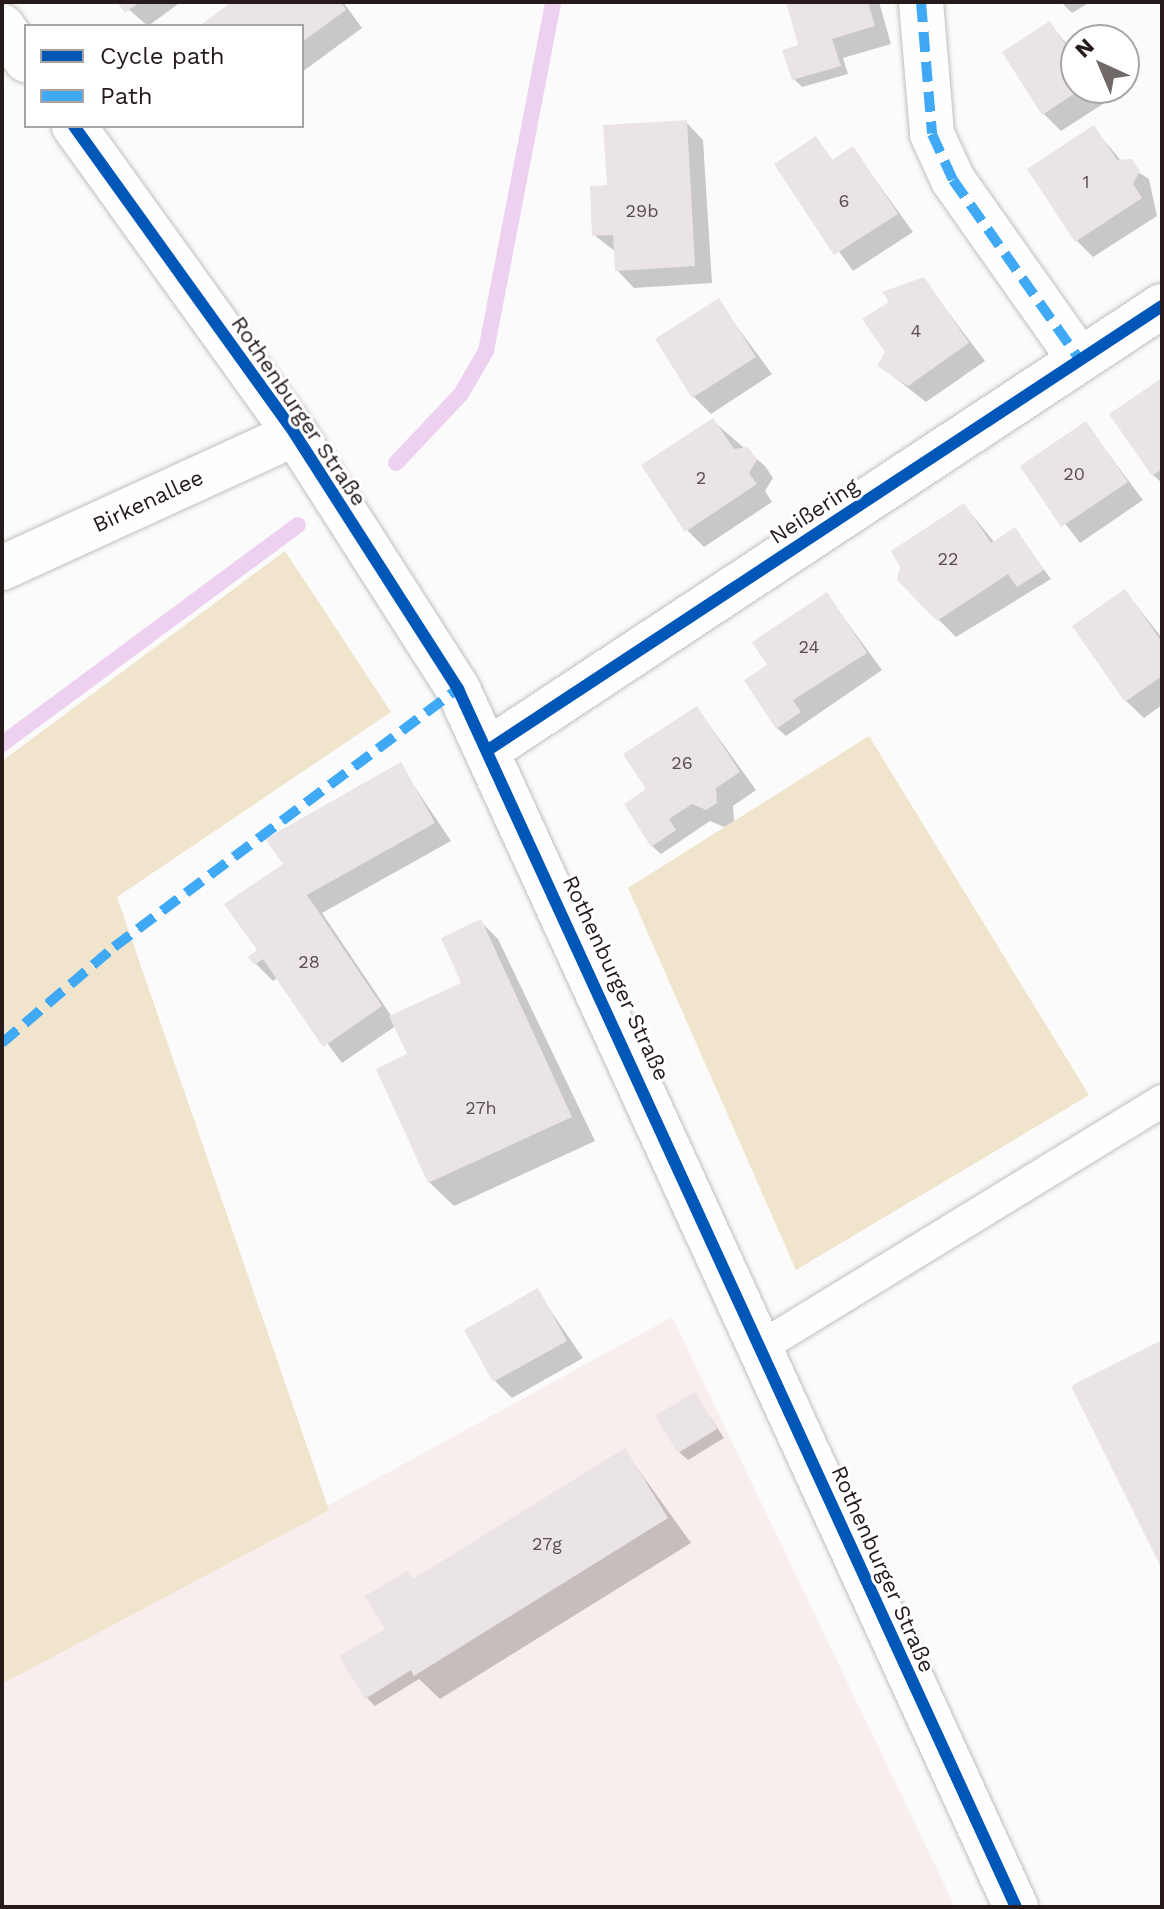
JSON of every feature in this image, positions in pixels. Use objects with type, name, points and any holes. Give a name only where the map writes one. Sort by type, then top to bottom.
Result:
[{"type":"street","points":[[921,2],[932,134],[953,180],[1080,360]]},
{"type":"street","points":[[2,26],[24,57]]},
{"type":"street","name":"Rothenburger Straße","points":[[75,128],[295,434],[458,689],[764,1345],[1016,1907]]},
{"type":"street","name":"Neißering","points":[[488,750],[1162,306]]},
{"type":"street","name":"Birkenallee","points":[[2,568],[295,434]]},
{"type":"lane","points":[[764,1345],[1162,1101]]},
{"type":"shaded area","points":[[285,551],[391,712],[117,897],[329,1510],[2,1684],[2,761]]},
{"type":"shaded area","points":[[869,736],[1089,1095],[796,1270],[628,888]]},
{"type":"shaded area","points":[[672,1317],[955,1907],[2,1907],[2,1684]]},
{"type":"building","points":[[117,2],[140,2],[125,13]]},
{"type":"building","points":[[232,2],[341,2],[346,10],[304,41],[304,24],[202,24]]},
{"type":"building","points":[[786,2],[868,2],[875,26],[832,39],[841,66],[792,80],[782,50],[798,45]]},
{"type":"building","points":[[1050,21],[1060,36],[1060,103],[1042,115],[1002,52]]},
{"type":"building","points":[[687,120],[695,266],[615,271],[613,235],[592,236],[590,186],[607,185],[603,125]]},
{"type":"building","points":[[1094,125],[1117,160],[1132,159],[1140,171],[1133,184],[1142,198],[1075,242],[1027,169]]},
{"type":"building","points":[[816,136],[832,160],[853,146],[898,214],[834,255],[774,164]]},
{"type":"building","points":[[924,277],[969,343],[908,386],[877,366],[885,352],[862,319],[889,302],[882,292]]},
{"type":"building","points":[[719,298],[756,357],[692,398],[655,339]]},
{"type":"building","points":[[1162,378],[1162,469],[1152,476],[1109,414]]},
{"type":"building","points":[[713,418],[734,449],[748,447],[757,460],[749,473],[757,484],[685,532],[641,465]]},
{"type":"building","points":[[1086,421],[1128,482],[1061,527],[1020,466]]},
{"type":"building","points":[[964,503],[991,543],[1015,527],[1044,570],[1017,587],[1008,574],[937,621],[897,580],[900,567],[891,551]]},
{"type":"building","points":[[1125,589],[1162,642],[1162,676],[1125,702],[1072,626]]},
{"type":"building","points":[[827,592],[867,653],[793,700],[801,712],[776,729],[744,680],[767,665],[752,642]]},
{"type":"building","points":[[697,706],[740,772],[716,788],[717,803],[706,810],[692,804],[669,819],[676,830],[651,847],[624,804],[646,789],[623,754]]},
{"type":"building","points":[[401,762],[435,823],[307,895],[382,1006],[323,1047],[263,959],[254,965],[248,957],[257,950],[224,904],[283,864],[265,839]]},
{"type":"building","points":[[481,919],[572,1117],[428,1183],[376,1069],[407,1054],[389,1016],[461,983],[441,938]]},
{"type":"building","points":[[538,1288],[567,1341],[493,1382],[464,1330]]},
{"type":"building","points":[[1162,1340],[1162,1569],[1071,1386]]},
{"type":"building","points":[[695,1392],[717,1429],[678,1453],[655,1416]]},
{"type":"building","points":[[625,1448],[668,1518],[414,1676],[411,1670],[365,1699],[339,1656],[385,1629],[365,1596],[407,1571],[413,1579]]},
{"type":"waterway","points":[[396,463],[461,394],[486,351],[553,2]]},
{"type":"waterway","points":[[2,744],[298,525]]},
{"type":"marked path","points":[[921,2],[932,134],[953,180],[1080,360]]},
{"type":"marked path","points":[[2,1043],[114,947],[458,689]]},
{"type":"cycle path","points":[[75,128],[295,434],[458,689],[1016,1907]]},
{"type":"cycle path","points":[[488,750],[1162,306]]}]
